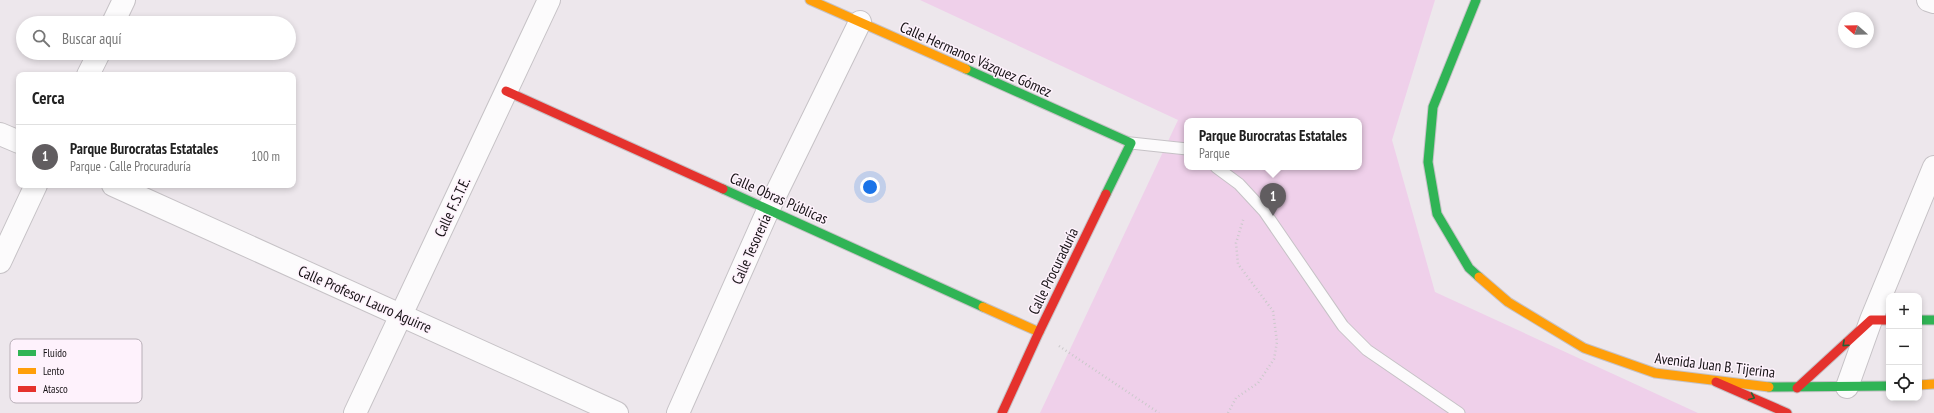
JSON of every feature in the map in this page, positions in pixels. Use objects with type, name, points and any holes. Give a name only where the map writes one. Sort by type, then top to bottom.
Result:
[{"type":"street","points":[[116,16],[124,0]]},
{"type":"street","name":"Calle F.S.T.E.","points":[[355,413],[549,0]]},
{"type":"street","name":"Calle Hermanos Vázquez Gómez","points":[[810,0],[1131,143]]},
{"type":"street","name":"Avenida Juan B. Tijerina","points":[[1476,0],[1434,107],[1428,162],[1437,214],[1469,268],[1508,302],[1584,348],[1655,373],[1716,382],[1797,388],[1886,386]]},
{"type":"street","points":[[1928,0],[1934,2]]},
{"type":"street","name":"Calle Tesorería","points":[[678,413],[769,208],[860,22]]},
{"type":"street","points":[[90,72],[96,60]]},
{"type":"street","name":"Calle Obras Públicas","points":[[506,91],[769,208],[1039,332]]},
{"type":"street","points":[[0,134],[16,141]]},
{"type":"street","name":"Calle Procuraduría","points":[[1002,413],[1039,332],[1131,143]]},
{"type":"street","points":[[1847,387],[1880,320],[1934,167]]},
{"type":"street","points":[[0,262],[35,188]]},
{"type":"street","name":"Calle Profesor Lauro Aguirre","points":[[120,188],[617,413]]},
{"type":"street","points":[[1797,388],[1880,320]]},
{"type":"street","points":[[1922,320],[1934,320]]},
{"type":"street","points":[[1716,382],[1787,413]]},
{"type":"street","points":[[1922,384],[1934,384]]},
{"type":"lane","points":[[1131,143],[1184,149]]},
{"type":"lane","points":[[1220,170],[1250,195],[1264,211],[1343,326],[1367,350],[1459,413]]},
{"type":"path","points":[[1228,413],[1236,398],[1258,383],[1274,359],[1277,342],[1273,311],[1238,264],[1236,243],[1250,195]]},
{"type":"path","points":[[1039,332],[1159,413]]},
{"type":"shaded area","points":[[920,0],[1435,0],[1392,140],[1435,292],[1698,413],[1040,413],[1178,120]]},
{"type":"traffic: fast","points":[[1476,0],[1433,107],[1428,162],[1437,214],[1469,268],[1479,277]]},
{"type":"traffic: fast","points":[[966,69],[1131,143],[1106,194]]},
{"type":"traffic: fast","points":[[723,189],[983,307]]},
{"type":"traffic: fast","points":[[1922,320],[1934,320]]},
{"type":"traffic: fast","points":[[1769,387],[1886,386]]},
{"type":"traffic: slow","points":[[810,0],[966,69]]},
{"type":"traffic: slow","points":[[1479,277],[1508,302],[1584,348],[1655,373],[1769,387]]},
{"type":"traffic: slow","points":[[983,307],[1039,332]]},
{"type":"traffic: slow","points":[[1922,385],[1934,384]]},
{"type":"traffic: jam","points":[[506,91],[723,189]]},
{"type":"traffic: jam","points":[[1002,413],[1039,332],[1106,194]]},
{"type":"traffic: jam","points":[[1797,388],[1871,320],[1886,320]]},
{"type":"traffic: jam","points":[[1716,382],[1787,413]]},
{"type":"place","name":"Parque Burocratas Estatales","points":[[1273,216]]}]
